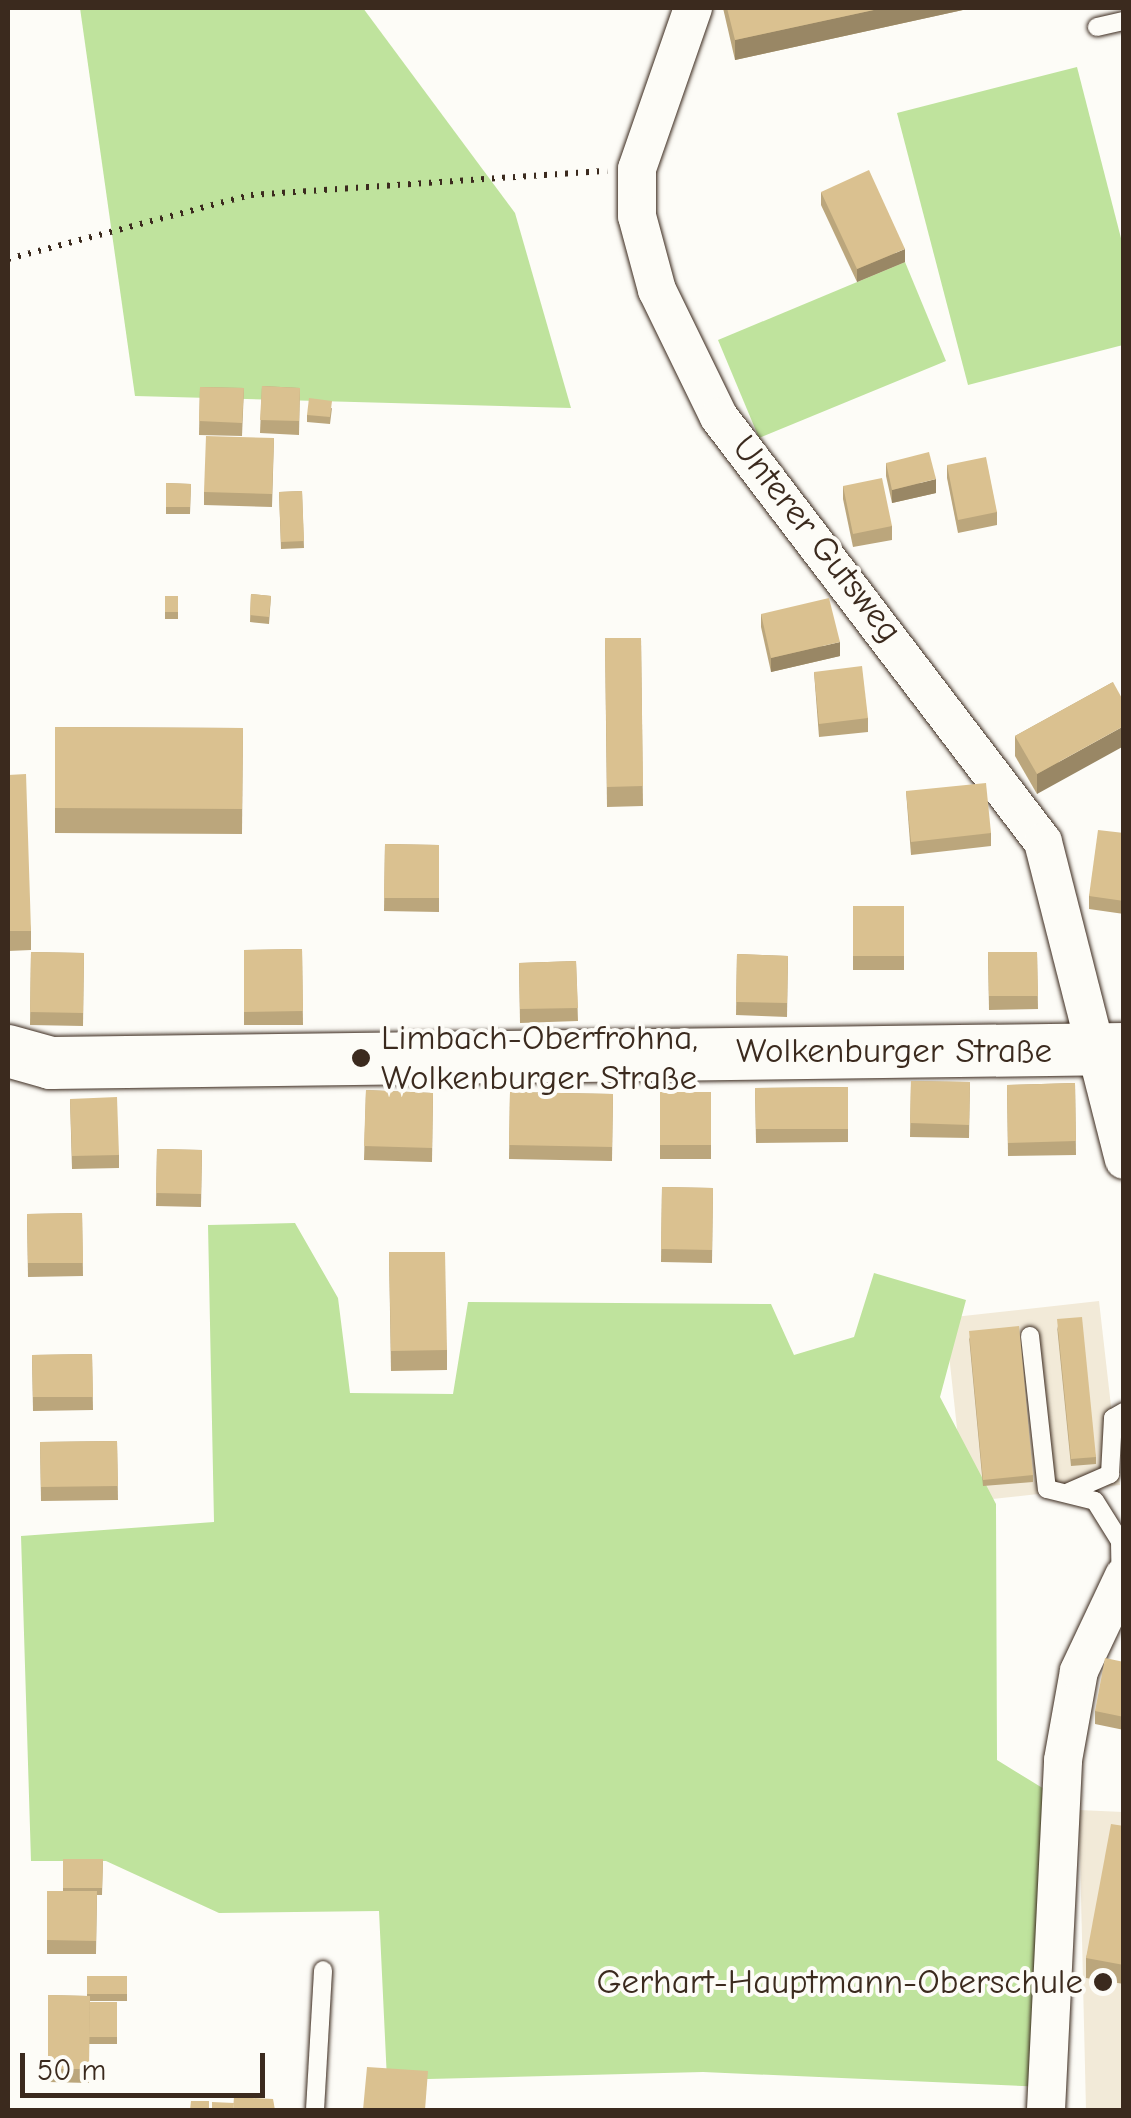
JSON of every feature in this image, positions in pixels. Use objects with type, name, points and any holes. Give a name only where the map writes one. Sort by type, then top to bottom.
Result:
[{"type":"main road","name":"Wolkenburger Straße","points":[[8,1051],[51,1063],[1109,1050]]},
{"type":"street","name":"Unterer Gutsweg","points":[[693,8],[637,169],[637,216],[657,290],[719,417],[1043,842],[1109,1050],[1124,1160]]},
{"type":"street","points":[[1046,2110],[1062,1760],[1080,1671],[1122,1578]]},
{"type":"lane","points":[[1097,27],[1124,21]]},
{"type":"lane","points":[[1030,1336],[1047,1489],[1095,1501],[1120,1541],[1122,1578]]},
{"type":"lane","points":[[1065,1493],[1110,1474],[1114,1418],[1124,1412]]},
{"type":"lane","points":[[314,2110],[324,1970]]},
{"type":"path","points":[[8,259],[250,195],[637,169]]},
{"type":"shaded area","points":[[1099,1301],[1120,1485],[965,1502],[945,1318]]},
{"type":"shaded area","name":"Gerhart-Hauptmann-Oberschule","points":[[1079,1810],[1123,1812],[1123,2110],[1086,2110]]},
{"type":"green space","points":[[80,8],[363,8],[515,213],[571,408],[135,396]]},
{"type":"green space","points":[[1077,67],[1123,246],[1123,345],[968,385],[897,113]]},
{"type":"green space","points":[[905,262],[946,361],[759,438],[718,340]]},
{"type":"green space","points":[[295,1223],[338,1298],[350,1393],[453,1394],[468,1302],[771,1304],[794,1355],[854,1337],[874,1273],[966,1300],[940,1397],[996,1504],[997,1760],[1062,1800],[1047,2087],[703,2072],[387,2080],[379,1911],[219,1913],[106,1861],[31,1861],[21,1536],[214,1522],[208,1225]]},
{"type":"building","points":[[727,8],[883,8],[735,40]]},
{"type":"building","points":[[869,170],[905,249],[857,269],[821,192]]},
{"type":"building","points":[[262,386],[300,388],[299,421],[260,420]]},
{"type":"building","points":[[200,387],[244,388],[242,423],[199,421]]},
{"type":"building","points":[[309,398],[332,401],[330,417],[307,415]]},
{"type":"building","points":[[206,436],[274,438],[272,494],[204,492]]},
{"type":"building","points":[[929,452],[936,479],[892,490],[886,463]]},
{"type":"building","points":[[986,457],[997,512],[958,520],[947,465]]},
{"type":"building","points":[[882,478],[892,526],[853,534],[843,486]]},
{"type":"building","points":[[166,483],[191,484],[190,507],[166,507]]},
{"type":"building","points":[[302,491],[304,541],[281,542],[279,492]]},
{"type":"building","points":[[251,594],[271,596],[269,617],[250,615]]},
{"type":"building","points":[[165,596],[178,596],[178,612],[165,612]]},
{"type":"building","points":[[829,598],[840,642],[771,658],[761,614]]},
{"type":"building","points":[[605,638],[641,638],[643,786],[607,787]]},
{"type":"building","points":[[862,666],[868,718],[819,724],[814,672]]},
{"type":"building","points":[[1113,682],[1124,702],[1124,726],[1037,774],[1015,736]]},
{"type":"building","points":[[55,727],[243,728],[242,809],[55,808]]},
{"type":"building","points":[[26,774],[31,931],[8,931],[8,775]]},
{"type":"building","points":[[986,783],[991,833],[911,842],[906,791]]},
{"type":"building","points":[[1098,830],[1124,833],[1124,901],[1089,896]]},
{"type":"building","points":[[385,844],[439,845],[439,898],[384,898]]},
{"type":"building","points":[[853,906],[904,906],[904,956],[853,956]]},
{"type":"building","points":[[302,949],[303,1011],[244,1012],[244,950]]},
{"type":"building","points":[[31,952],[84,953],[83,1013],[30,1012]]},
{"type":"building","points":[[988,952],[1037,952],[1038,996],[989,996]]},
{"type":"building","points":[[737,954],[788,956],[787,1003],[736,1002]]},
{"type":"building","points":[[576,961],[578,1008],[520,1009],[519,963]]},
{"type":"building","points":[[911,1081],[970,1082],[969,1125],[910,1123]]},
{"type":"building","points":[[1075,1083],[1076,1141],[1008,1143],[1007,1085]]},
{"type":"building","points":[[848,1087],[848,1129],[756,1129],[755,1088]]},
{"type":"building","points":[[366,1090],[433,1093],[432,1148],[364,1146]]},
{"type":"building","points":[[510,1092],[613,1094],[612,1147],[509,1145]]},
{"type":"building","points":[[660,1092],[711,1092],[711,1145],[660,1145]]},
{"type":"building","points":[[117,1097],[119,1155],[72,1156],[70,1099]]},
{"type":"building","points":[[157,1149],[202,1150],[201,1194],[156,1193]]},
{"type":"building","points":[[662,1187],[713,1188],[712,1250],[661,1249]]},
{"type":"building","points":[[82,1213],[83,1263],[28,1263],[27,1214]]},
{"type":"building","points":[[389,1252],[445,1252],[447,1350],[391,1351]]},
{"type":"building","points":[[1082,1317],[1096,1457],[1071,1459],[1057,1319]]},
{"type":"building","points":[[1019,1326],[1033,1475],[983,1480],[969,1331]]},
{"type":"building","points":[[92,1354],[93,1397],[33,1397],[32,1355]]},
{"type":"building","points":[[117,1441],[118,1486],[41,1487],[40,1442]]},
{"type":"building","points":[[1105,1658],[1124,1662],[1124,1717],[1095,1711]]},
{"type":"building","points":[[1111,1824],[1124,1826],[1124,1965],[1086,1958]]},
{"type":"building","points":[[63,1859],[103,1859],[102,1888],[63,1888]]},
{"type":"building","points":[[47,1891],[97,1891],[96,1941],[47,1940]]},
{"type":"building","points":[[87,1976],[127,1976],[127,1994],[87,1994]]},
{"type":"building","points":[[48,1995],[90,1996],[89,2069],[48,2069]]},
{"type":"building","points":[[90,2002],[117,2002],[117,2037],[89,2037]]},
{"type":"building","points":[[367,2067],[428,2071],[425,2110],[363,2110]]},
{"type":"building","points":[[234,2097],[273,2099],[275,2110],[233,2110]]},
{"type":"building","points":[[191,2101],[209,2101],[209,2110],[190,2110]]},
{"type":"building","points":[[212,2102],[234,2103],[233,2110],[212,2110]]},
{"type":"place","name":"Limbach-Oberfrohna, Wolkenburger Straße","points":[[361,1058]]},
{"type":"place","name":"Gerhart-Hauptmann-Oberschule","points":[[1103,1982]]}]
